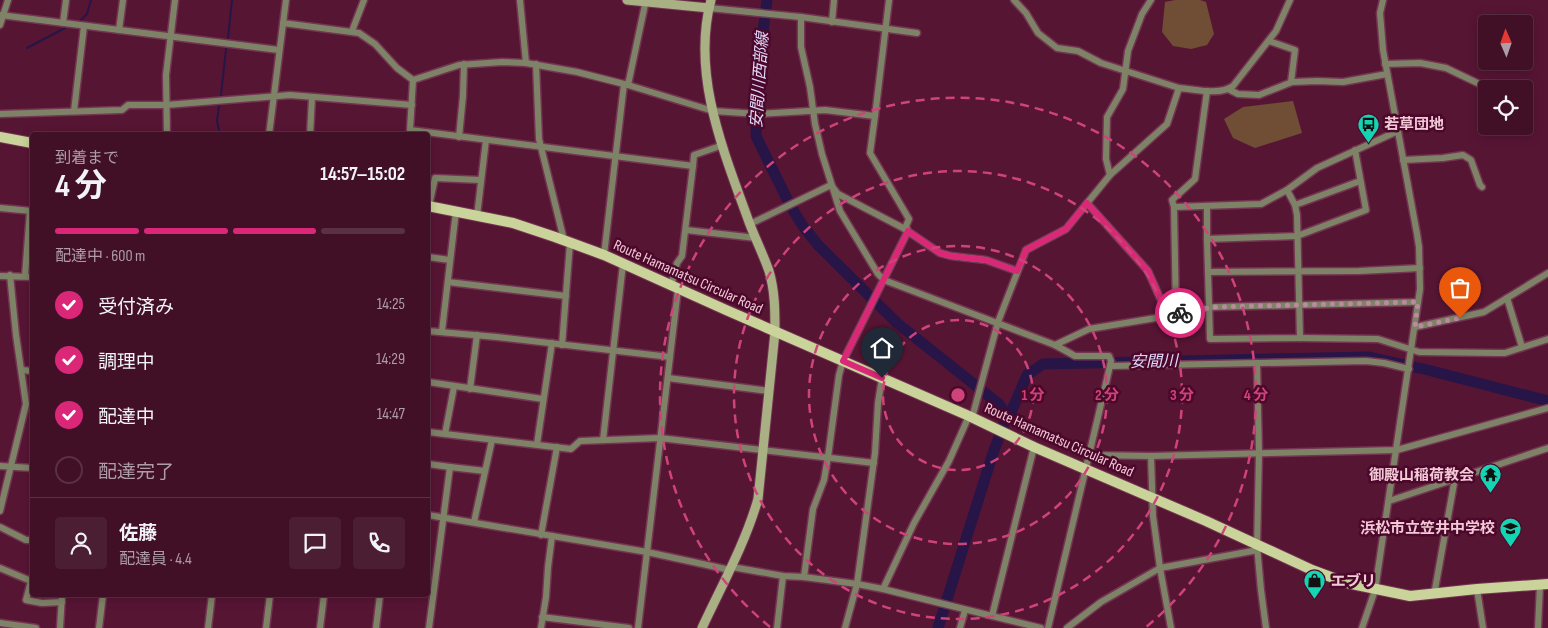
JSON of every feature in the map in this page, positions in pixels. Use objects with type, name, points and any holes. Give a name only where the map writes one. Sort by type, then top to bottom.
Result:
[{"type":"main road","points":[[0,137],[30,143]]},
{"type":"main road","name":"Route Hamamatsu Circular Road","points":[[430,206],[512,223],[604,255],[675,288],[971,417],[1034,447],[1152,497],[1258,547],[1347,583],[1410,596],[1544,584]]},
{"type":"street","points":[[0,25],[1,16],[8,0]]},
{"type":"street","points":[[63,23],[66,0]]},
{"type":"street","points":[[119,30],[123,0]]},
{"type":"street","points":[[167,132],[166,75],[175,0]]},
{"type":"street","points":[[268,132],[286,0]]},
{"type":"street","points":[[352,31],[364,0]]},
{"type":"street","points":[[520,0],[526,63]]},
{"type":"street","points":[[627,0],[710,4],[760,13],[916,33]]},
{"type":"street","points":[[832,22],[834,0]]},
{"type":"street","points":[[804,577],[813,509],[824,480],[828,457],[839,374],[843,361],[908,231],[906,226],[909,219],[870,152],[888,0]]},
{"type":"street","points":[[1014,0],[1026,13],[1038,32],[1057,48],[1078,51],[1094,60],[1179,88],[1228,90],[1238,94],[1259,95],[1291,82],[1343,82],[1387,74]]},
{"type":"street","points":[[1110,176],[1106,159],[1107,117],[1121,94],[1128,50],[1134,32],[1151,0]]},
{"type":"street","points":[[1228,90],[1276,31],[1290,0]]},
{"type":"street","points":[[1362,628],[1375,590],[1412,350],[1420,268],[1419,247],[1385,64],[1380,13],[1383,0]]},
{"type":"street","points":[[604,255],[626,84],[645,1]]},
{"type":"street","points":[[702,628],[752,522],[758,498],[775,332],[773,291],[769,272],[750,224],[723,145],[707,82],[705,57],[707,17],[710,4]]},
{"type":"street","points":[[1,16],[278,50]]},
{"type":"street","points":[[801,18],[801,47],[810,86],[812,112],[818,139],[840,211],[878,274],[884,280],[998,322],[1055,345],[1075,356],[1109,356],[1111,364],[1048,628]]},
{"type":"street","points":[[283,23],[359,33],[375,44],[397,68],[413,80]]},
{"type":"street","points":[[74,111],[84,26]]},
{"type":"street","points":[[1269,41],[1295,50],[1291,82]]},
{"type":"street","points":[[413,80],[464,64],[526,63],[577,72],[626,84],[713,111],[759,114],[841,111],[874,116]]},
{"type":"street","points":[[1385,64],[1420,63],[1446,68],[1478,83]]},
{"type":"street","points":[[459,137],[464,64]]},
{"type":"street","points":[[536,64],[539,139],[567,242],[566,296],[562,345]]},
{"type":"street","points":[[409,132],[413,80]]},
{"type":"street","points":[[884,589],[914,524],[949,462],[971,417],[998,322],[1026,250],[1066,229],[1110,176],[1167,124],[1179,88]]},
{"type":"street","points":[[1176,314],[1174,206],[1172,200],[1195,179],[1207,90]]},
{"type":"street","points":[[0,114],[122,110],[128,106],[166,105],[274,96],[412,105]]},
{"type":"street","points":[[310,132],[312,98]]},
{"type":"street","points":[[1174,206],[1261,204],[1287,190],[1317,168],[1398,131]]},
{"type":"street","points":[[430,135],[541,146],[693,166]]},
{"type":"street","points":[[476,216],[486,140]]},
{"type":"street","points":[[638,628],[668,378],[677,263],[682,256],[694,155],[723,145]]},
{"type":"street","points":[[1207,239],[1297,236],[1366,210],[1355,150]]},
{"type":"street","points":[[1403,160],[1463,155],[1471,160],[1482,187]]},
{"type":"street","points":[[430,198],[435,178],[481,180]]},
{"type":"street","points":[[1295,205],[1360,181]]},
{"type":"street","points":[[750,224],[832,185]]},
{"type":"street","points":[[832,185],[838,194],[908,231],[940,253],[986,260],[1017,271]]},
{"type":"street","points":[[1287,190],[1295,205],[1300,338]]},
{"type":"street","points":[[1087,203],[1148,271],[1168,316]]},
{"type":"street","points":[[1207,206],[1210,339],[1378,339],[1412,350],[1498,353],[1505,353],[1548,339]]},
{"type":"street","points":[[0,208],[30,211]]},
{"type":"street","points":[[442,331],[456,211]]},
{"type":"street","points":[[686,230],[756,238]]},
{"type":"street","points":[[0,276],[29,276],[30,244]]},
{"type":"street","points":[[430,257],[450,260]]},
{"type":"street","points":[[603,440],[623,264]]},
{"type":"street","points":[[1208,272],[1359,271],[1420,268]]},
{"type":"street","points":[[1415,327],[1484,312],[1548,273]]},
{"type":"street","points":[[0,511],[26,404],[10,275]]},
{"type":"street","points":[[448,282],[566,296]]},
{"type":"street","points":[[1507,298],[1522,347]]},
{"type":"street","points":[[1055,345],[1090,329],[1209,308],[1418,302]]},
{"type":"street","points":[[430,331],[670,357]]},
{"type":"street","points":[[470,389],[477,335]]},
{"type":"street","points":[[537,444],[552,344]]},
{"type":"street","points":[[1111,364],[1366,361],[1409,367]]},
{"type":"street","points":[[1257,363],[1259,453],[1258,547],[1266,628]]},
{"type":"street","points":[[22,370],[30,371]]},
{"type":"street","points":[[668,378],[769,391]]},
{"type":"street","points":[[846,628],[857,584],[874,463],[878,403],[882,378]]},
{"type":"street","points":[[430,382],[543,399]]},
{"type":"street","points":[[445,434],[454,386]]},
{"type":"street","points":[[1090,455],[1151,456],[1397,450],[1548,408]]},
{"type":"street","points":[[430,432],[571,449],[580,441],[660,438],[874,463]]},
{"type":"street","points":[[474,522],[492,440]]},
{"type":"street","points":[[540,535],[557,447]]},
{"type":"street","points":[[992,616],[1034,447]]},
{"type":"street","points":[[1389,501],[1548,448]]},
{"type":"street","points":[[1151,456],[1152,497],[1160,568],[1171,628]]},
{"type":"street","points":[[430,464],[485,471]]},
{"type":"street","points":[[0,466],[30,468]]},
{"type":"street","points":[[429,628],[450,467]]},
{"type":"street","points":[[1434,595],[1455,478]]},
{"type":"street","points":[[430,515],[647,552],[731,569],[857,584],[1041,628]]},
{"type":"street","points":[[0,527],[26,540],[30,540]]},
{"type":"street","points":[[541,628],[552,536]]},
{"type":"street","points":[[1068,628],[1101,602],[1160,568],[1258,547]]},
{"type":"street","points":[[0,568],[30,581]]},
{"type":"street","points":[[777,628],[782,576]]},
{"type":"street","points":[[1538,628],[1544,584]]},
{"type":"street","points":[[30,585],[26,600],[42,603],[62,599],[60,628]]},
{"type":"street","points":[[1477,589],[1483,628]]},
{"type":"street","points":[[99,628],[103,597]]},
{"type":"street","points":[[208,628],[212,597]]},
{"type":"street","points":[[266,628],[270,597]]},
{"type":"street","points":[[320,628],[324,597]]},
{"type":"street","points":[[376,628],[380,597]]},
{"type":"street","points":[[960,628],[965,610]]},
{"type":"street","points":[[542,617],[629,628]]},
{"type":"street","points":[[0,623],[36,628]]},
{"type":"shaded area","points":[[1200,0],[1206,2],[1214,34],[1207,45],[1191,49],[1173,46],[1162,32],[1165,2]]},
{"type":"shaded area","points":[[1293,101],[1302,133],[1255,148],[1233,138],[1224,119],[1243,107]]},
{"type":"waterway","points":[[0,14],[5,0]]},
{"type":"waterway","points":[[80,21],[87,14],[91,0]]},
{"type":"waterway","points":[[228,38],[232,0]]},
{"type":"waterway","name":"安間川西部線","points":[[767,0],[758,71],[756,136],[789,203],[802,225],[818,245],[897,323],[999,404],[1006,419]]},
{"type":"waterway","points":[[27,48],[65,28]]},
{"type":"waterway","points":[[221,95],[226,49]]},
{"type":"waterway","points":[[219,106],[217,121],[219,132]]},
{"type":"waterway","name":"安間川","points":[[938,628],[993,453],[1006,419],[1009,417],[1027,375],[1043,364],[1369,357],[1548,401]]},
{"type":"way so far","points":[[1180,313],[1214,307],[1418,302],[1415,327],[1460,318]]},
{"type":"place","name":"若草団地","points":[[1368,143]]},
{"type":"place","name":"御殿山稲荷教会","points":[[1490,494]]},
{"type":"place","name":"浜松市立笠井中学校","points":[[1511,547]]},
{"type":"place","name":"エブリ","points":[[1315,600]]},
{"type":"route","points":[[882,378],[843,361],[908,231],[940,253],[986,260],[1017,271],[1023,253],[1026,250],[1060,234],[1087,203],[1143,263],[1168,316],[1180,313]]}]
